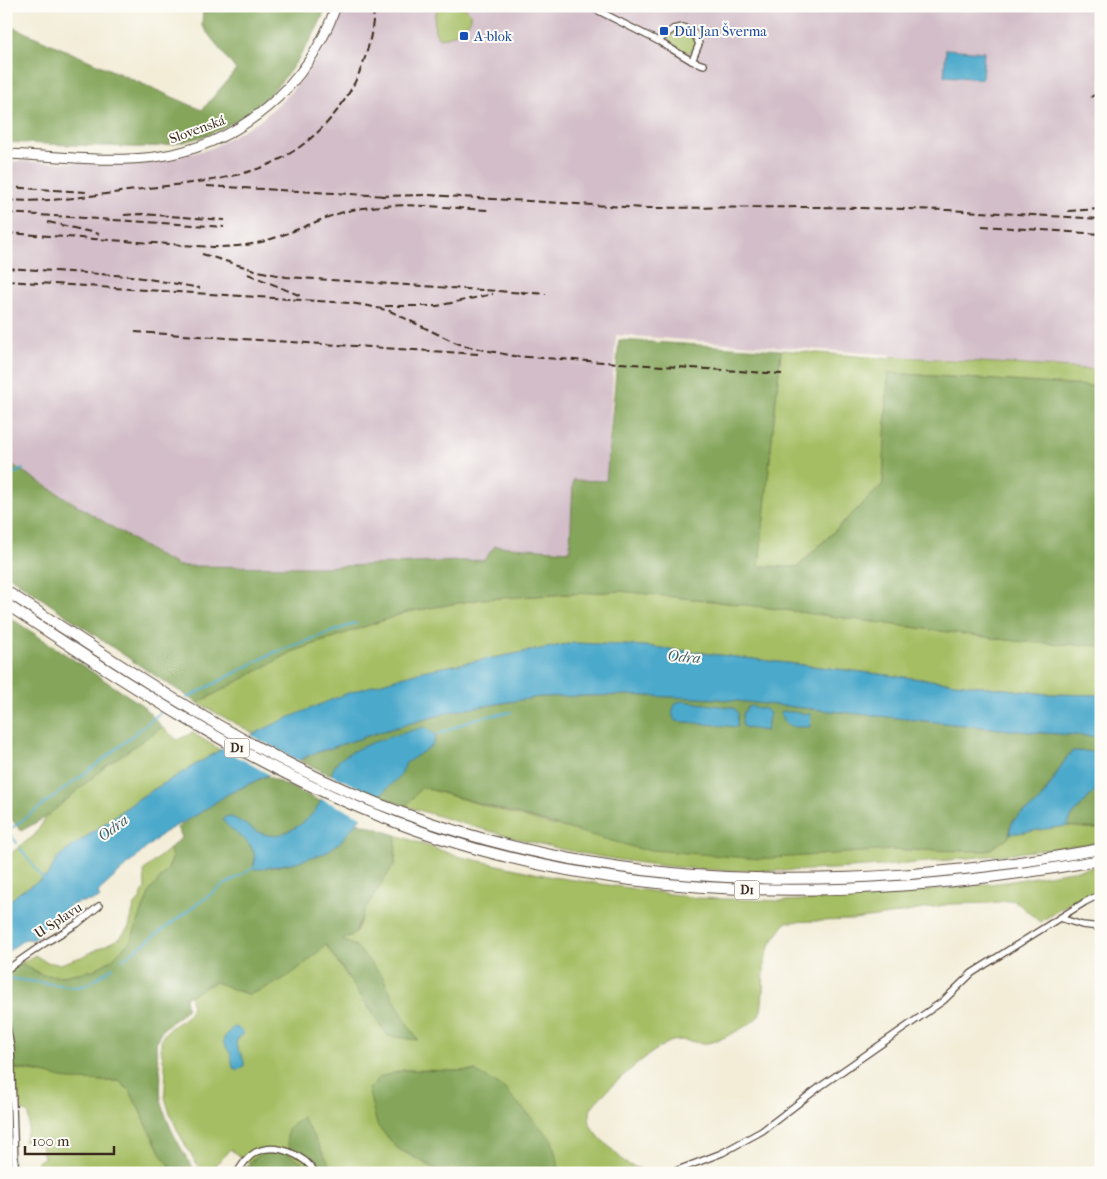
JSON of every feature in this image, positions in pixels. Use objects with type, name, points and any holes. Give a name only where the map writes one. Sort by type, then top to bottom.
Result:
[{"type":"highway","name":"D1","points":[[6,591],[153,686],[248,742],[337,786],[404,813],[461,832],[526,850],[618,868],[723,878],[784,880],[918,874],[1101,849]]},
{"type":"highway","name":"D1","points":[[6,604],[189,721],[250,756],[334,797],[400,824],[462,844],[570,871],[660,885],[781,891],[898,886],[981,878],[1101,860]]},
{"type":"street","name":"Slovenská","points":[[6,154],[113,158],[149,157],[175,153],[216,139],[258,115],[285,91],[302,71],[319,46],[336,6]]},
{"type":"street","points":[[589,6],[658,41],[692,61],[704,65]]},
{"type":"street","points":[[658,41],[677,28],[685,27],[690,29],[697,37],[699,44],[692,61]]},
{"type":"street","points":[[670,1173],[722,1152],[762,1131],[821,1086],[943,1001],[972,973],[1085,902],[1101,894]]},
{"type":"street","name":"U Splavu","points":[[6,970],[77,924],[99,906]]},
{"type":"street","points":[[1060,918],[1082,925],[1101,926]]},
{"type":"street","points":[[6,1021],[11,1048],[15,1164],[17,1173]]},
{"type":"street","points":[[237,1173],[245,1161],[256,1152],[277,1149],[288,1151],[299,1157],[307,1162],[316,1173]]},
{"type":"shaded area","points":[[342,6],[1101,6],[1101,370],[616,335],[606,481],[573,480],[570,551],[495,546],[485,560],[322,567],[179,566],[159,556],[6,461],[6,161],[127,164],[164,161],[212,148],[262,119],[285,98],[303,78],[321,53]]},
{"type":"green space","points":[[203,6],[326,6],[310,41],[275,89],[243,116],[208,134],[168,145],[140,147],[6,142],[6,24],[202,110],[236,70],[202,26]]},
{"type":"green space","points":[[439,6],[465,7],[470,13],[471,19],[469,23],[456,33],[447,37],[438,37],[434,22]]},
{"type":"green space","points":[[681,30],[692,34],[695,43],[691,52],[686,52],[667,41],[669,37]]},
{"type":"green space","points":[[619,340],[781,350],[759,566],[798,567],[883,484],[888,373],[1101,387],[1101,646],[1023,642],[755,606],[621,591],[481,599],[407,612],[294,651],[198,703],[131,660],[6,574],[6,461],[159,556],[179,566],[322,567],[484,560],[495,546],[570,551],[573,480],[606,481]]},
{"type":"green space","points":[[781,350],[892,359],[891,356],[1101,370],[1101,387],[888,373],[883,484],[797,567],[759,566]]},
{"type":"green space","points":[[621,591],[755,606],[1023,642],[1101,646],[1101,695],[1047,694],[644,646],[573,643],[422,671],[345,695],[255,734],[198,703],[294,651],[407,612],[481,599]]},
{"type":"green space","points":[[6,615],[142,705],[162,727],[107,765],[46,817],[21,831],[12,820],[6,824]]},
{"type":"green space","points":[[626,695],[718,699],[1029,732],[1101,737],[1101,752],[1077,751],[1066,758],[1040,800],[1013,820],[1010,826],[1009,837],[987,851],[893,850],[759,859],[640,849],[422,787],[406,806],[300,761],[312,754],[454,711],[539,697]]},
{"type":"green space","points":[[162,727],[177,740],[193,733],[220,750],[141,797],[58,857],[47,876],[6,904],[6,857],[35,835],[46,817],[107,765]]},
{"type":"green space","points":[[267,776],[322,802],[304,822],[280,835],[271,836],[263,834],[228,816],[226,824],[248,842],[254,854],[253,868],[276,867],[296,862],[339,843],[357,822],[396,835],[395,863],[364,911],[355,933],[342,940],[356,946],[382,976],[418,1040],[388,1036],[326,945],[291,974],[249,995],[215,982],[185,998],[187,1008],[165,1027],[159,1035],[156,1047],[161,1073],[160,1096],[163,1109],[186,1157],[197,1173],[176,1173],[162,1156],[130,1091],[119,1081],[69,1080],[36,1071],[11,1068],[12,1111],[6,1113],[6,967],[21,963],[42,975],[62,976],[94,970],[111,960],[131,940],[150,891],[168,869],[172,859],[170,848],[182,837],[177,828],[228,794]]},
{"type":"green space","points":[[1101,784],[1101,828],[1067,826],[1072,816]]},
{"type":"green space","points":[[421,787],[551,825],[893,850],[987,851],[1009,837],[1010,834],[1067,826],[1101,828],[1101,842],[920,863],[802,870],[710,870],[618,860],[556,848],[496,833],[406,806]]},
{"type":"green space","points":[[396,835],[457,856],[553,877],[698,898],[781,901],[870,897],[1006,882],[1101,866],[1101,890],[1076,899],[1040,922],[1014,900],[950,904],[854,920],[786,922],[767,952],[762,1006],[757,1018],[733,1033],[712,1042],[703,1043],[677,1040],[665,1045],[629,1070],[591,1108],[589,1121],[600,1138],[627,1164],[646,1171],[645,1173],[560,1173],[552,1140],[475,1071],[404,1070],[380,1077],[397,1148],[443,1173],[313,1173],[264,1152],[250,1162],[245,1161],[230,1149],[209,1173],[204,1173],[193,1158],[172,1119],[165,1097],[165,1071],[161,1047],[163,1036],[167,1030],[188,1015],[191,1010],[190,995],[215,982],[249,995],[291,974],[326,945],[388,1036],[417,1039],[342,940],[356,933],[364,911],[395,863]]},
{"type":"green space","points":[[170,848],[172,859],[168,869],[150,891],[131,940],[111,960],[94,970],[62,976],[42,975],[21,963],[35,955],[46,962],[60,964],[84,956],[120,938],[129,927],[134,906],[145,888],[144,870]]},
{"type":"green space","points":[[14,1069],[100,1081],[119,1081],[130,1091],[162,1156],[176,1173],[47,1173],[37,1162],[44,1158],[40,1140],[24,1141],[28,1130],[29,1115],[25,1111],[15,1110]]},
{"type":"green space","points":[[404,1070],[475,1071],[504,1088],[552,1140],[560,1173],[443,1173],[397,1148],[377,1125],[368,1089],[380,1077]]},
{"type":"green space","points":[[302,1117],[329,1163],[326,1173],[320,1173],[305,1157],[290,1150],[287,1138],[288,1130]]},
{"type":"green space","points":[[264,1152],[285,1154],[297,1158],[313,1173],[241,1173],[250,1162]]},
{"type":"water","points":[[946,49],[984,52],[982,79],[944,76]]},
{"type":"water","name":"Odra","points":[[573,643],[644,646],[1047,694],[1101,695],[1101,737],[1029,732],[718,699],[626,695],[539,697],[454,711],[312,754],[228,794],[198,814],[163,833],[100,890],[98,893],[100,898],[72,905],[54,919],[34,940],[25,939],[6,953],[6,904],[20,892],[47,876],[58,857],[141,797],[220,750],[283,720],[345,694],[422,671]]},
{"type":"water","points":[[683,701],[734,708],[738,713],[737,727],[675,721],[673,716],[674,707],[677,702]]},
{"type":"water","points":[[749,706],[765,709],[770,713],[766,731],[746,728],[742,725],[743,713]]},
{"type":"water","points":[[782,711],[811,714],[810,727],[789,725],[780,714]]},
{"type":"water","points":[[424,727],[436,735],[433,745],[406,763],[401,775],[384,791],[339,843],[325,853],[296,862],[253,869],[255,860],[251,846],[228,826],[223,820],[225,817],[237,819],[257,832],[266,835],[284,833],[293,829],[308,819],[318,806],[335,765],[339,760],[371,743]]},
{"type":"water","points":[[1072,751],[1101,752],[1101,784],[1072,816],[1067,826],[1010,834],[1013,822],[1020,814],[1039,801]]},
{"type":"water","points":[[233,1027],[238,1028],[243,1033],[236,1043],[244,1062],[244,1066],[238,1070],[233,1068],[231,1055],[223,1042]]},
{"type":"pier","points":[[248,734],[301,762],[272,776],[220,747]]},
{"type":"pier","points":[[329,774],[382,797],[364,818],[321,799]]},
{"type":"waterway","points":[[6,478],[23,469]]},
{"type":"waterway","points":[[187,698],[273,653],[356,623]]},
{"type":"waterway","points":[[8,831],[104,759],[161,712]]},
{"type":"waterway","points":[[439,734],[474,719],[511,712]]},
{"type":"waterway","points":[[6,829],[17,843]]},
{"type":"waterway","points":[[20,848],[44,880]]},
{"type":"waterway","points":[[122,960],[219,888],[253,868]]},
{"type":"waterway","points":[[6,978],[75,987],[87,985],[113,967]]},
{"type":"waterway","points":[[6,1066],[9,1075],[10,1093],[10,1153],[14,1170]]},
{"type":"railway","points":[[6,200],[74,198],[197,182],[238,175],[277,161],[321,129],[339,108],[353,85],[364,60],[371,34],[374,6]]},
{"type":"railway","points":[[1091,97],[1101,91]]},
{"type":"railway","points":[[207,186],[387,196]]},
{"type":"railway","points":[[6,187],[86,192]]},
{"type":"railway","points":[[381,196],[428,195],[643,208],[818,207],[948,210],[1101,219]]},
{"type":"railway","points":[[6,233],[229,247],[269,240],[321,220],[348,211],[365,208],[401,205],[489,210]]},
{"type":"railway","points":[[1068,211],[1101,209]]},
{"type":"railway","points":[[6,213],[224,227]]},
{"type":"railway","points":[[124,215],[142,214],[224,220]]},
{"type":"railway","points":[[48,222],[99,234]]},
{"type":"railway","points":[[982,226],[1101,234]]},
{"type":"railway","points":[[202,254],[258,271],[286,277],[527,293]]},
{"type":"railway","points":[[6,268],[131,276],[200,288]]},
{"type":"railway","points":[[248,274],[301,296]]},
{"type":"railway","points":[[6,281],[350,303],[390,311],[465,346],[514,356],[782,374]]},
{"type":"railway","points":[[521,292],[546,294]]},
{"type":"railway","points":[[385,306],[437,306],[493,294]]},
{"type":"railway","points":[[135,332],[478,354]]},
{"type":"place","name":"Důl Jan Šverma","points":[[664,31]]},
{"type":"place","name":"A-blok","points":[[464,36]]}]
